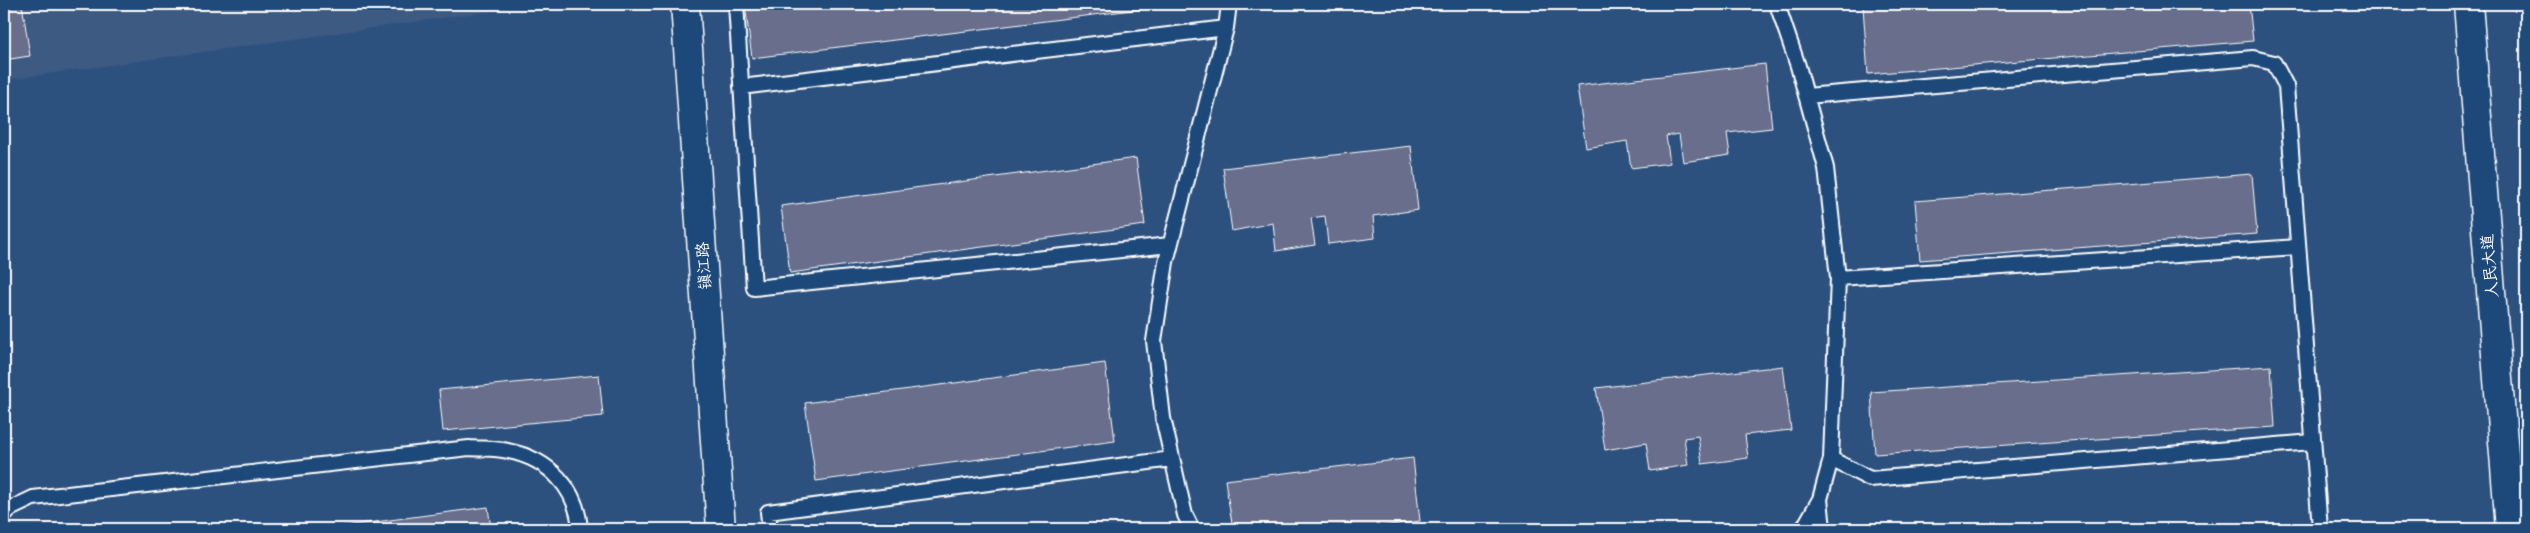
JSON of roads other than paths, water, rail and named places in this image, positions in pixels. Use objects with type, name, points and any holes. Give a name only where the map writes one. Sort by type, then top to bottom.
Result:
[{"type":"street","name":"镇江路","points":[[685,4],[721,529]]},
{"type":"street","name":"人民大道","points":[[2468,4],[2510,529]]},
{"type":"lane","points":[[736,4],[754,288],[1170,245]]},
{"type":"lane","points":[[1192,529],[1185,515],[1163,418],[1154,341],[1170,245],[1226,28],[1228,4]]},
{"type":"lane","points":[[1778,4],[1826,168],[1838,278],[1831,459],[1820,499],[1803,529]]},
{"type":"lane","points":[[741,87],[1226,28]]},
{"type":"lane","points":[[1806,96],[2253,58],[2274,63],[2286,86],[2320,529]]},
{"type":"lane","points":[[1838,278],[2298,247]]},
{"type":"lane","points":[[1831,459],[1870,479],[2312,442]]},
{"type":"lane","points":[[4,515],[10,509],[34,498],[469,448],[508,450],[537,461],[561,478],[579,512],[580,529]]},
{"type":"lane","points":[[770,529],[768,512],[1172,459]]},
{"type":"lane","points":[[1820,499],[1822,529]]}]
